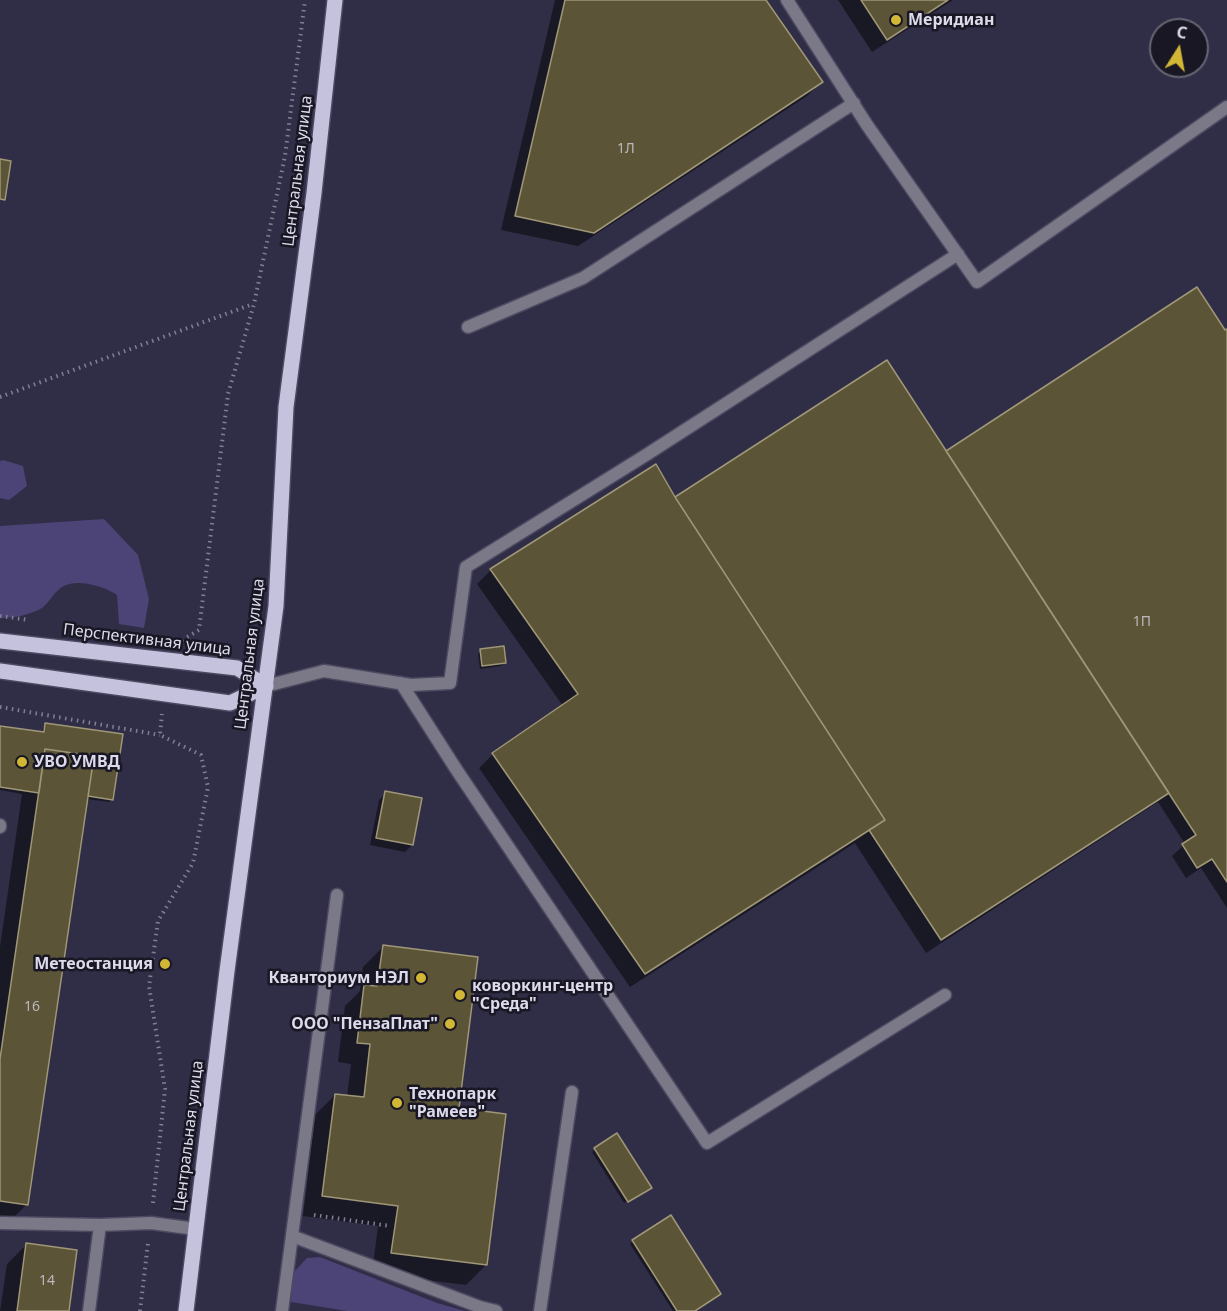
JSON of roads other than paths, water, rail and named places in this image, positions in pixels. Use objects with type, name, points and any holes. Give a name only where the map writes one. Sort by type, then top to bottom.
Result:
[{"type":"main road","name":"Центральная улица","points":[[186,1311],[226,971],[276,606],[286,407],[314,193],[335,0]]},
{"type":"main road","name":"Перспективная улица","points":[[0,641],[237,668],[266,686]]},
{"type":"main road","points":[[0,671],[230,703],[266,686]]},
{"type":"lane","points":[[787,0],[867,125],[977,282],[1227,107]]},
{"type":"lane","points":[[468,327],[583,278],[854,103]]},
{"type":"lane","points":[[266,686],[324,670],[411,685],[450,683],[466,567],[646,455],[958,254]]},
{"type":"lane","points":[[401,682],[456,769],[707,1143],[945,995]]},
{"type":"lane","points":[[282,1311],[337,895]]},
{"type":"lane","points":[[540,1311],[572,1092]]},
{"type":"lane","points":[[0,1223],[99,1225],[151,1223],[196,1229]]},
{"type":"lane","points":[[89,1311],[99,1225]]},
{"type":"lane","points":[[292,1236],[496,1311]]},
{"type":"place","name":"Меридиан","points":[[896,20]]},
{"type":"place","name":"УВО УМВД","points":[[22,762]]},
{"type":"place","name":"Метеостанция","points":[[165,964]]},
{"type":"place","name":"Кванториум НЭЛ","points":[[421,978]]},
{"type":"place","name":"коворкинг-центр \"Среда\"","points":[[460,995]]},
{"type":"place","name":"ООО \"ПензаПлат\"","points":[[450,1024]]},
{"type":"place","name":"Технопарк \"Рамеев\"","points":[[397,1103]]}]
